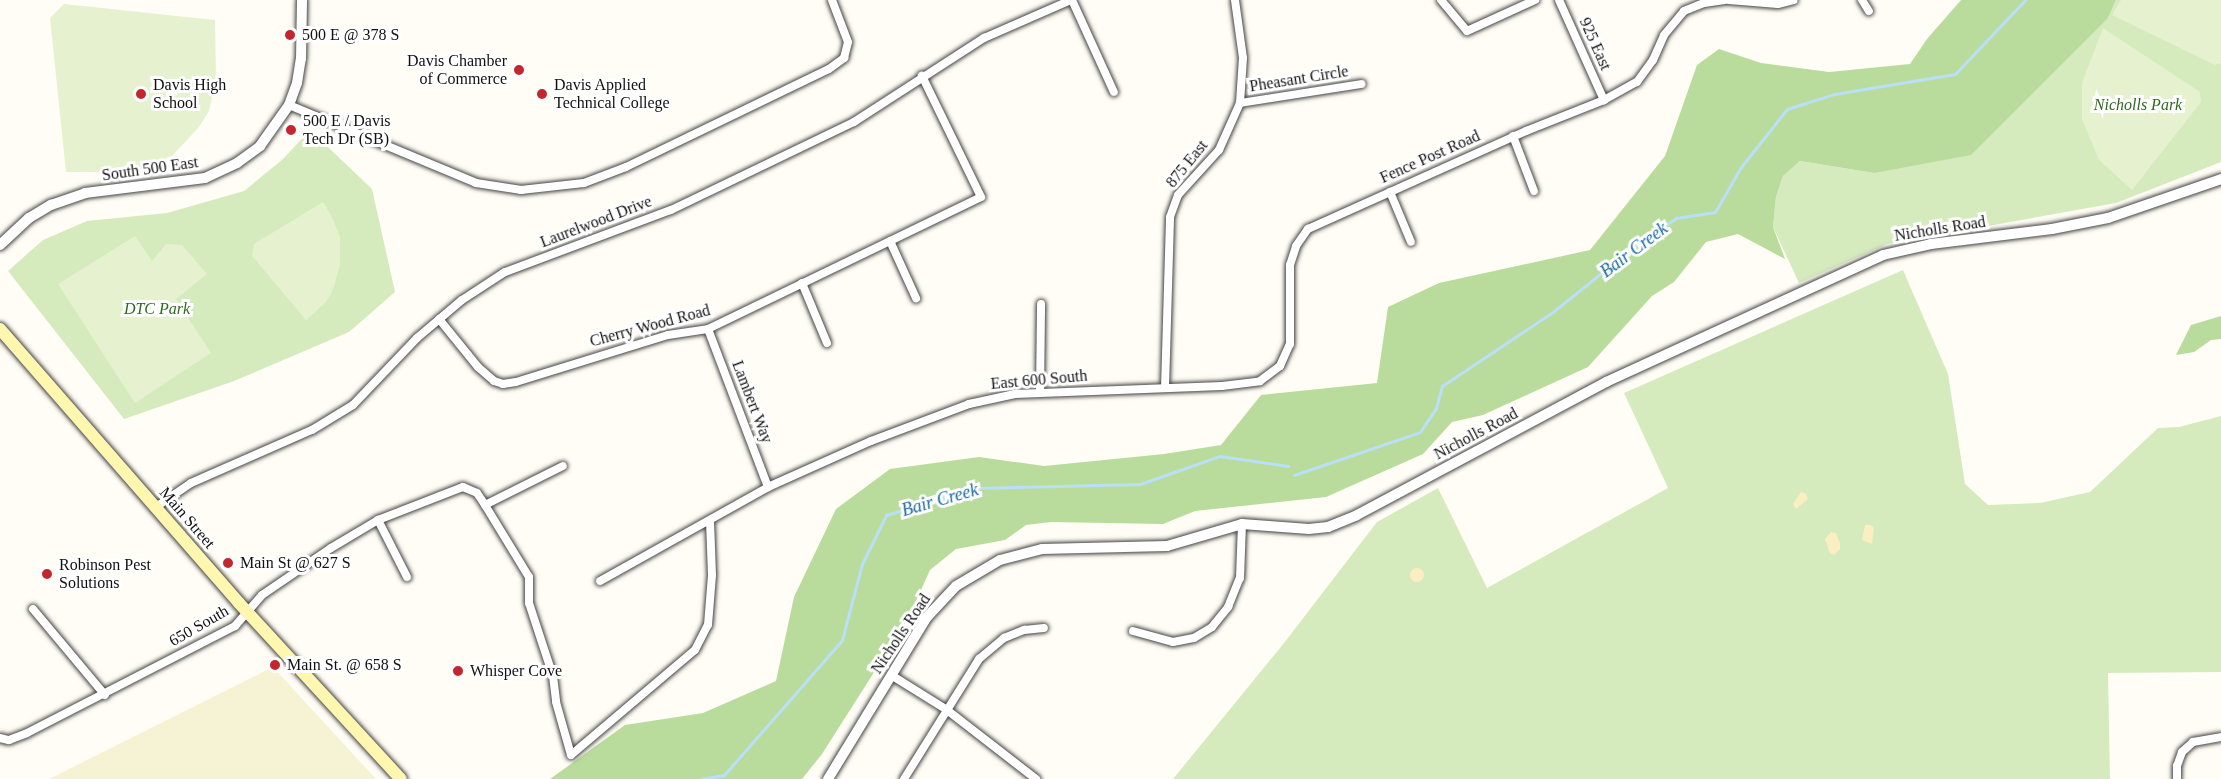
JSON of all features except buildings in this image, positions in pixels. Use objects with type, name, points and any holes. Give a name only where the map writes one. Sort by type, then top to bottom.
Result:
[{"type":"main road","name":"Main Street","points":[[0,329],[247,612],[401,779]]},
{"type":"street","name":"South 500 East","points":[[0,244],[29,218],[51,205],[85,193],[205,178],[237,163],[260,146],[289,105],[297,83],[301,59],[302,0]]},
{"type":"street","points":[[289,105],[476,183],[520,190],[564,187],[584,183],[626,167],[830,69],[844,58],[848,42],[832,0]]},
{"type":"street","points":[[1071,0],[1114,92]]},
{"type":"street","name":"Laurelwood Drive","points":[[156,507],[191,483],[312,430],[353,405],[417,338],[484,284],[505,272],[671,210],[854,122],[922,76],[984,39],[1071,0]]},
{"type":"street","name":"875 East","points":[[1165,388],[1170,217],[1178,195],[1219,150],[1240,103],[1243,58],[1235,0]]},
{"type":"street","points":[[1441,0],[1467,31],[1535,0]]},
{"type":"street","name":"925 East","points":[[1560,0],[1604,100]]},
{"type":"street","name":"Fence Post Road","points":[[1222,386],[1260,381],[1280,366],[1290,344],[1290,266],[1296,246],[1308,229],[1513,136],[1604,100],[1637,82],[1653,60],[1664,35],[1684,11],[1704,3],[1727,0],[1778,4],[1794,0]]},
{"type":"street","points":[[1862,0],[1869,11]]},
{"type":"street","name":"Cherry Wood Road","points":[[439,319],[478,367],[494,381],[503,384],[668,335],[708,329],[981,197],[922,76]]},
{"type":"street","name":"Pheasant Circle","points":[[1240,103],[1362,84]]},
{"type":"street","points":[[1513,136],[1534,192]]},
{"type":"street","name":"Nicholls Road","points":[[828,779],[927,617],[945,595],[975,572],[1000,560],[1042,549],[1167,546],[1242,524],[1319,529],[1346,520],[1606,382],[1883,255],[1931,244],[2052,229],[2108,218],[2221,179]]},
{"type":"street","points":[[1390,192],[1411,242]]},
{"type":"street","points":[[890,241],[916,298]]},
{"type":"street","points":[[802,283],[827,343]]},
{"type":"street","points":[[1040,392],[1041,304]]},
{"type":"street","name":"Lambert Way","points":[[708,329],[768,487]]},
{"type":"street","name":"East 600 South","points":[[600,581],[768,487],[871,441],[969,404],[1015,394],[1040,392],[1222,386]]},
{"type":"street","points":[[563,466],[485,505],[529,577],[530,603],[553,676],[556,702],[571,755],[695,650],[708,625],[712,575],[710,521]]},
{"type":"street","name":"650 South","points":[[4,739],[105,695],[235,626],[262,595],[378,520],[463,488],[477,494],[485,505]]},
{"type":"street","points":[[378,520],[407,577]]},
{"type":"street","points":[[1133,631],[1173,642],[1194,638],[1212,627],[1228,607],[1240,579],[1242,524]]},
{"type":"street","points":[[33,609],[105,695]]},
{"type":"street","points":[[904,779],[966,677],[986,651],[1015,633],[1044,628]]},
{"type":"street","points":[[891,675],[947,710],[1036,779]]},
{"type":"street","points":[[2177,779],[2177,766],[2182,752],[2193,742],[2221,737]]},
{"type":"shaded area","points":[[273,667],[376,779],[49,779]]},
{"type":"green space","points":[[1961,0],[2116,0],[2108,18],[1971,155],[1874,173],[1800,161],[1783,176],[1776,197],[1773,227],[1785,259],[1738,234],[1706,242],[1674,282],[1652,296],[1588,367],[1483,415],[1452,422],[1423,454],[1326,497],[1195,511],[1163,524],[1051,522],[1026,525],[1005,540],[956,549],[930,570],[908,619],[822,754],[802,779],[550,779],[625,725],[703,713],[776,681],[794,597],[836,509],[890,469],[979,457],[1044,466],[1164,454],[1221,445],[1261,395],[1377,383],[1388,307],[1439,283],[1590,250],[1665,156],[1697,65],[1719,49],[1761,63],[1829,72],[1910,64],[1927,39]]},
{"type":"green space","name":"Nicholls Park","points":[[2116,0],[2221,0],[2221,162],[2116,203],[1887,244],[1799,283],[1773,227],[1776,197],[1783,176],[1800,161],[1874,173],[2108,18]]},
{"type":"green space","points":[[2121,0],[2221,0],[2221,63],[2215,65],[2112,15]]},
{"type":"green space","points":[[64,4],[215,20],[216,78],[209,111],[199,127],[172,156],[152,166],[130,172],[66,172],[50,18]]},
{"type":"green space","points":[[2103,28],[2200,92],[2201,102],[2132,190],[2099,160],[2082,119],[2082,83]]},
{"type":"green space","name":"DTC Park","points":[[310,130],[372,189],[395,292],[349,332],[234,381],[124,419],[8,271],[43,240],[87,221],[167,213],[244,191],[283,159]]},
{"type":"green space","points":[[323,202],[340,237],[340,264],[333,290],[326,302],[306,320],[252,256],[254,244]]},
{"type":"green space","points":[[135,236],[152,261],[166,244],[182,245],[207,274],[176,299],[211,353],[135,403],[58,284]]},
{"type":"green space","points":[[1903,270],[1948,374],[1965,484],[1988,505],[2040,503],[2090,492],[2158,428],[2179,427],[2221,416],[2221,672],[2108,673],[2110,779],[1173,779],[1284,643],[1377,522],[1438,488],[1487,588],[1668,488],[1624,393]]},
{"type":"green space","points":[[2221,316],[2221,339],[2211,340],[2194,352],[2176,355],[2191,325]]},
{"type":"sand","points":[[1801,492],[1806,494],[1808,499],[1796,509],[1793,504]]},
{"type":"sand","points":[[1865,525],[1871,525],[1874,528],[1872,544],[1862,540]]},
{"type":"sand","points":[[1831,532],[1836,533],[1840,543],[1840,549],[1834,555],[1830,553],[1825,539]]},
{"type":"sand","points":[[1417,568],[1422,570],[1424,575],[1422,580],[1417,582],[1412,580],[1410,575],[1412,570]]},
{"type":"waterway","name":"Bair Creek","points":[[1294,475],[1420,432],[1436,408],[1442,386],[1554,311],[1636,245],[1676,218],[1715,212],[1741,167],[1787,109],[1834,94],[1955,74],[2025,0]]},
{"type":"waterway","name":"Bair Creek","points":[[701,779],[724,775],[842,640],[862,564],[886,515],[976,488],[1140,484],[1220,456],[1288,466]]},
{"type":"place","name":"500 E @ 378 S","points":[[290,35]]},
{"type":"place","name":"Davis Chamber of Commerce","points":[[519,70]]},
{"type":"place","name":"Davis High School","points":[[141,94]]},
{"type":"place","name":"Davis Applied Technical College","points":[[542,94]]},
{"type":"place","name":"500 E / Davis Tech Dr (SB)","points":[[291,130]]},
{"type":"place","name":"Main St @ 627 S","points":[[228,563]]},
{"type":"place","name":"Robinson Pest Solutions","points":[[47,574]]},
{"type":"place","name":"Main St. @ 658 S","points":[[275,665]]},
{"type":"place","name":"Whisper Cove","points":[[458,671]]}]
